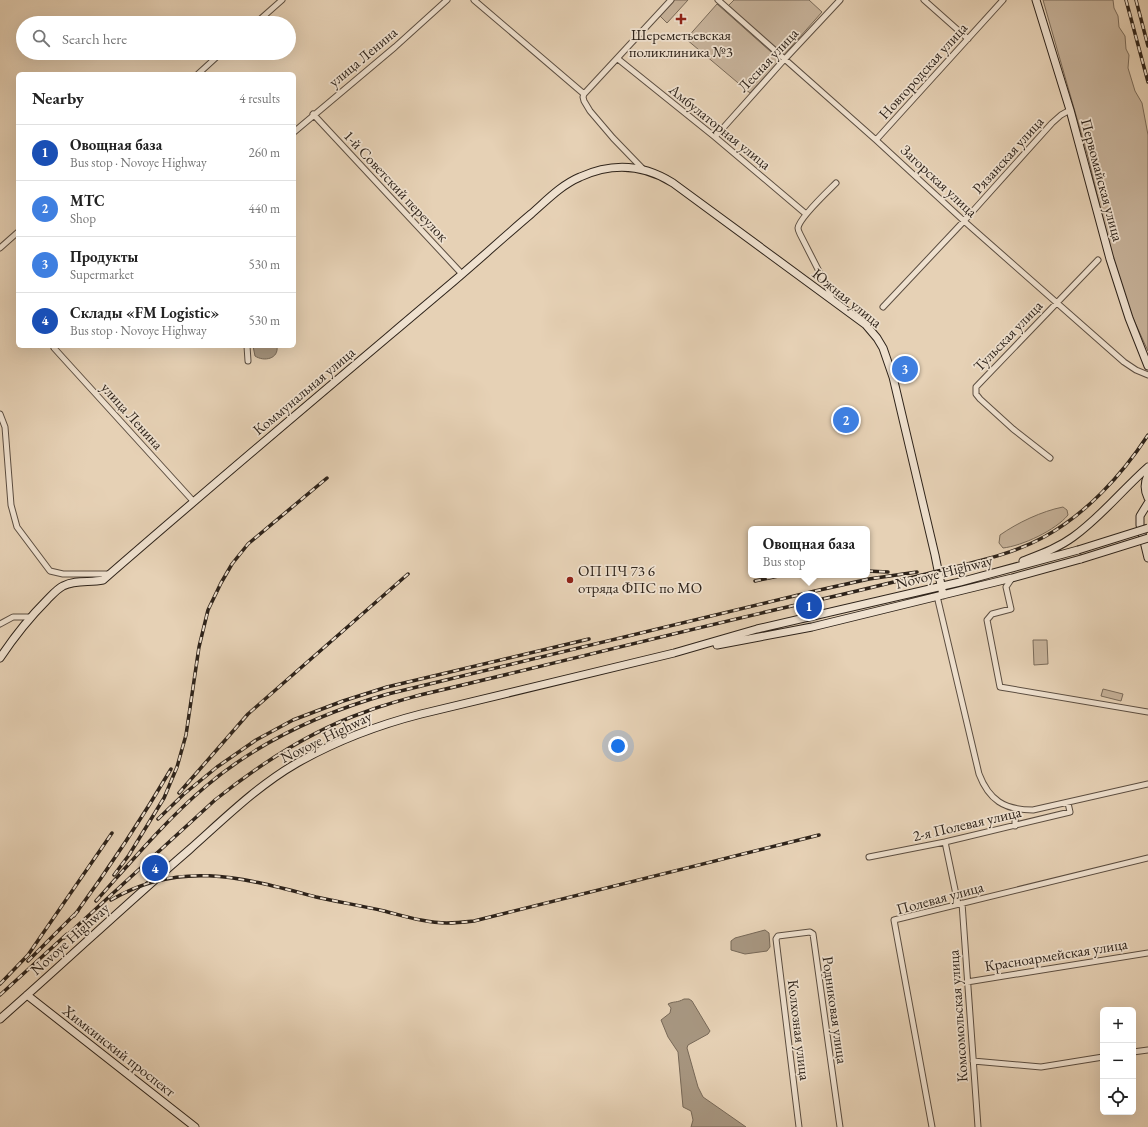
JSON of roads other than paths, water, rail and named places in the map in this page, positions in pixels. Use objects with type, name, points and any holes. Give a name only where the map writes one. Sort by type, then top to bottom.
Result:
[{"type":"street","points":[[264,16],[282,0]]},
{"type":"street","name":"улица Ленина","points":[[296,130],[447,0]]},
{"type":"street","points":[[474,0],[584,94]]},
{"type":"street","points":[[642,168],[613,138],[590,111],[583,97],[584,94],[671,0]]},
{"type":"street","name":"Загорская улица","points":[[718,0],[876,140],[964,221],[1124,362],[1136,370],[1148,375]]},
{"type":"street","name":"Лесная улица","points":[[715,137],[840,0]]},
{"type":"street","points":[[924,0],[968,39]]},
{"type":"street","name":"Новгородская улица","points":[[876,140],[1003,0]]},
{"type":"street","name":"Первомайская улица","points":[[1036,0],[1070,110],[1110,259],[1129,318],[1148,366]]},
{"type":"street","name":"Амбулаторная улица","points":[[618,59],[715,137],[806,214]]},
{"type":"street","points":[[200,72],[213,60]]},
{"type":"street","name":"Рязанская улица","points":[[883,307],[964,221],[1052,123],[1061,115],[1070,110]]},
{"type":"street","name":"1-й Советский переулок","points":[[313,114],[462,274]]},
{"type":"street","name":"Коммунальная улица","points":[[0,658],[30,617],[54,592],[73,582],[95,582],[103,580],[462,274],[558,190],[579,177],[597,171],[617,167],[642,168]]},
{"type":"street","name":"Южная улица","points":[[642,168],[660,175],[673,183],[774,259],[832,299],[866,325],[878,338],[883,348],[892,376],[932,542],[941,586],[940,596]]},
{"type":"street","points":[[832,299],[828,287],[798,228],[806,214],[836,183]]},
{"type":"street","points":[[0,248],[16,234]]},
{"type":"street","name":"Тульская улица","points":[[1050,458],[1013,429],[980,399],[976,394],[976,387],[1098,260]]},
{"type":"street","name":"улица Ленина","points":[[54,348],[194,502]]},
{"type":"street","points":[[247,348],[248,361]]},
{"type":"street","points":[[0,414],[5,427],[12,505],[17,527],[50,572],[63,574],[110,574]]},
{"type":"street","points":[[993,573],[1054,549],[1073,537],[1148,467]]},
{"type":"street","points":[[1147,478],[1145,487],[1148,498]]},
{"type":"street","points":[[1148,503],[1140,516],[1140,525],[1148,558]]},
{"type":"street","name":"Novoye Highway","points":[[0,1019],[233,811],[277,775],[298,762],[338,742],[389,722],[674,653],[757,629],[993,573],[1078,550],[1148,528]]},
{"type":"street","name":"Novoye Highway","points":[[674,653],[812,627],[940,596],[1081,559],[1148,538]]},
{"type":"street","points":[[1006,587],[1012,578]]},
{"type":"street","points":[[998,581],[1006,587],[1011,609],[992,614],[987,620],[1000,687],[1148,712]]},
{"type":"street","points":[[940,596],[977,766],[983,783],[988,791],[1000,802],[1016,809],[1033,810],[1148,784]]},
{"type":"street","points":[[0,624],[13,617],[30,617]]},
{"type":"street","name":"2-я Полевая улица","points":[[869,857],[944,842],[1070,812],[1068,803]]},
{"type":"street","points":[[1015,816],[1015,826]]},
{"type":"street","name":"Комсомольская улица","points":[[944,842],[960,904],[968,982],[978,1127]]},
{"type":"street","name":"Полевая улица","points":[[932,1127],[894,920],[1148,858]]},
{"type":"street","name":"Родниковая улица","points":[[776,937],[810,932],[813,934],[840,1127]]},
{"type":"street","name":"Колхозная улица","points":[[776,937],[799,1127]]},
{"type":"street","name":"Красноармейская улица","points":[[968,982],[1148,953]]},
{"type":"street","name":"Химкинский проспект","points":[[27,995],[195,1127]]},
{"type":"street","points":[[1136,1052],[1148,1050]]},
{"type":"street","points":[[973,1061],[1041,1066],[1100,1057]]},
{"type":"railway","points":[[1126,0],[1148,82]]},
{"type":"railway","points":[[1136,0],[1148,46]]},
{"type":"railway","points":[[64,938],[215,800],[268,761],[325,729],[372,709],[420,695],[878,586],[979,561],[1019,549],[1059,528],[1089,505],[1127,465],[1148,435]]},
{"type":"railway","points":[[114,875],[129,855],[164,798],[177,767],[186,735],[199,647],[208,610],[221,583],[232,564],[248,544],[327,478]]},
{"type":"railway","points":[[870,571],[888,572]]},
{"type":"railway","points":[[96,901],[149,842],[190,800],[205,787],[247,756],[269,742],[292,730],[339,710],[388,694],[815,591],[869,579],[917,572]]},
{"type":"railway","points":[[179,793],[248,714],[408,574]]},
{"type":"railway","points":[[755,581],[769,578]]},
{"type":"railway","points":[[158,819],[184,794],[217,767],[256,740],[293,720],[343,701],[387,687],[589,639]]},
{"type":"railway","points":[[74,916],[124,844],[171,769]]},
{"type":"railway","points":[[0,984],[28,955],[112,833]]},
{"type":"railway","points":[[111,900],[137,887],[162,880],[187,876],[212,876],[263,884],[423,921],[439,923],[464,922],[474,921],[819,835]]},
{"type":"railway","points":[[28,961],[78,911]]},
{"type":"railway","points":[[0,995],[67,934]]},
{"type":"place","name":"Шереметьевская поликлиника №3","points":[[681,19]]},
{"type":"place","name":"Продукты","points":[[905,369]]},
{"type":"place","name":"МТС","points":[[846,420]]},
{"type":"place","name":"ОП ПЧ 73 6 отряда ФПС по МО","points":[[570,580]]},
{"type":"place","name":"Овощная база","points":[[809,606]]},
{"type":"place","name":"Склады «FM Logistic»","points":[[155,868]]}]
